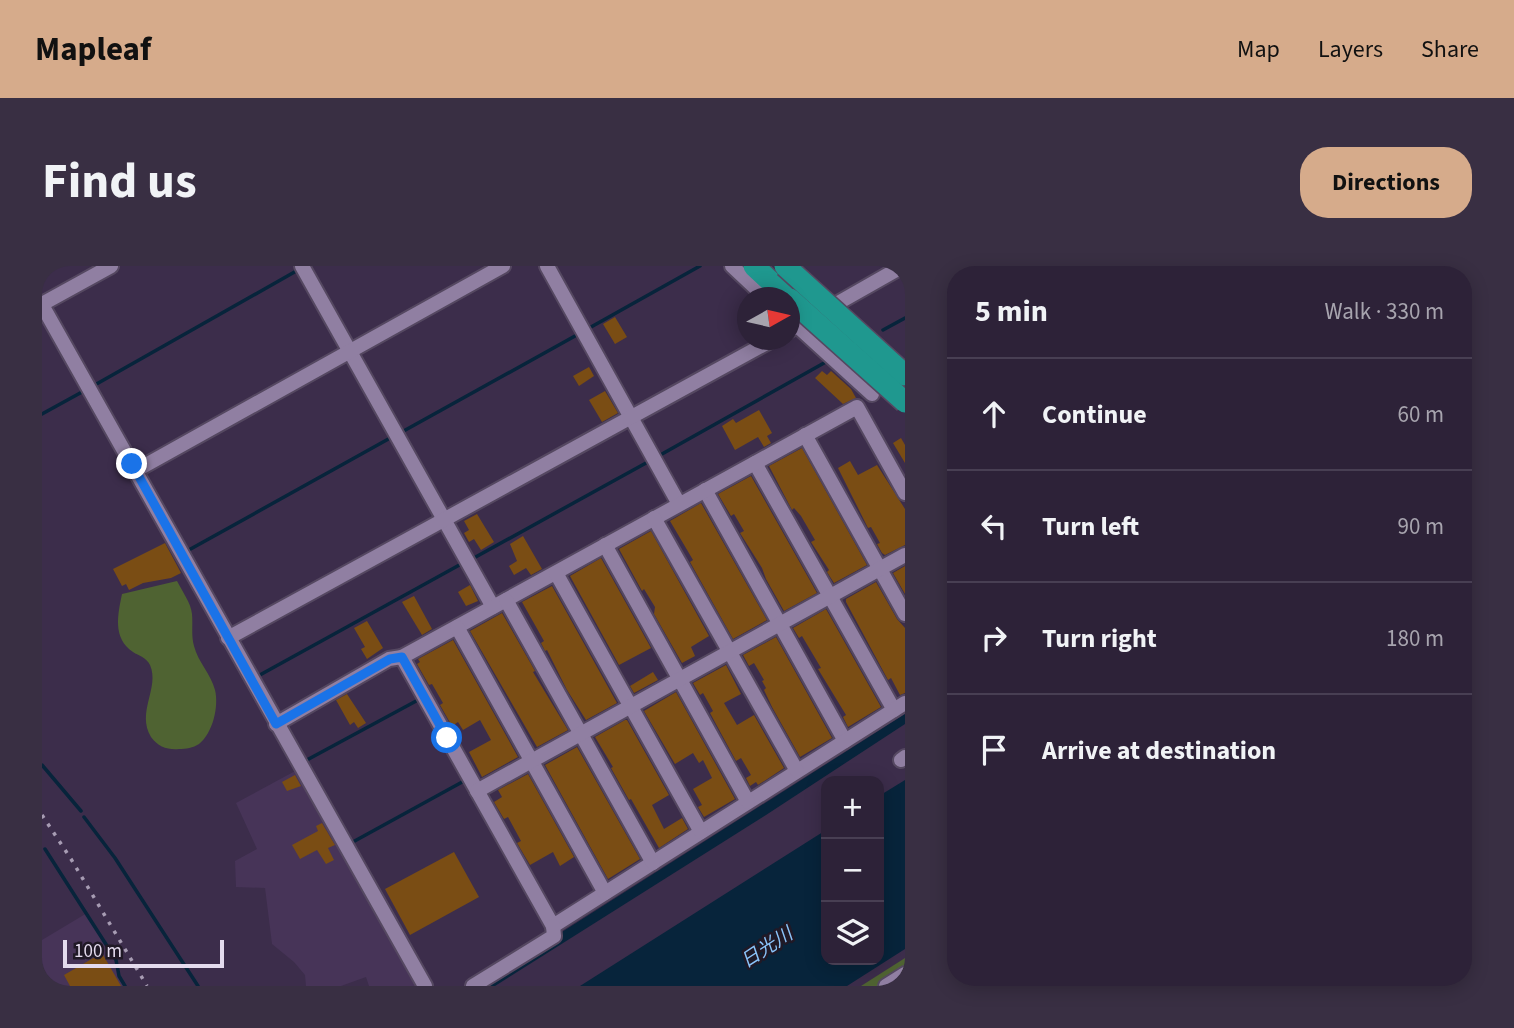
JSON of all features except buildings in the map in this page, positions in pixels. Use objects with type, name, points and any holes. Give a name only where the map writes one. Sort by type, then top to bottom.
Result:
[{"type":"highway","points":[[754,266],[777,287]]},
{"type":"highway","points":[[785,266],[905,376]]},
{"type":"highway","points":[[800,308],[905,402]]},
{"type":"street","points":[[111,266],[42,304],[425,986]]},
{"type":"street","points":[[302,266],[444,520],[581,734],[653,863]]},
{"type":"street","points":[[135,471],[503,266]]},
{"type":"street","points":[[547,266],[679,505]]},
{"type":"street","points":[[732,266],[754,287]]},
{"type":"street","points":[[800,325],[812,324],[838,303],[903,266]]},
{"type":"street","points":[[800,332],[872,394]]},
{"type":"street","points":[[228,638],[754,350]]},
{"type":"street","points":[[276,724],[390,659],[402,657],[857,407],[861,400],[905,376]]},
{"type":"street","points":[[857,407],[903,487]]},
{"type":"street","points":[[804,435],[905,614]]},
{"type":"street","points":[[553,926],[900,707],[830,596],[755,463]]},
{"type":"street","points":[[705,490],[845,741]]},
{"type":"street","points":[[654,518],[797,771]]},
{"type":"street","points":[[605,545],[748,802]]},
{"type":"street","points":[[477,792],[905,555]]},
{"type":"street","points":[[556,573],[701,832]]},
{"type":"street","points":[[457,627],[605,893]]},
{"type":"street","points":[[402,657],[553,926],[554,936],[473,986]]},
{"type":"street","points":[[886,986],[905,974]]},
{"type":"shaded area","points":[[297,770],[421,986],[369,986],[366,977],[341,986],[306,986],[305,975],[272,944],[265,888],[236,887],[235,861],[257,849],[236,803]]},
{"type":"shaded area","points":[[87,913],[116,960],[119,976],[125,986],[42,986],[42,940]]},
{"type":"green space","points":[[177,581],[190,606],[194,646],[216,696],[214,719],[208,733],[199,744],[184,749],[167,748],[151,737],[146,718],[152,682],[150,665],[126,646],[118,625],[122,594]]},
{"type":"green space","points":[[905,958],[905,970],[881,986],[861,986]]},
{"type":"water","points":[[905,714],[905,724],[826,776],[821,776],[821,779],[766,815],[495,986],[477,986]]},
{"type":"water","points":[[905,780],[905,949],[884,962],[884,839],[884,793]]},
{"type":"water","name":"日光川","points":[[821,833],[821,965],[880,965],[847,986],[580,986]]},
{"type":"waterway","points":[[591,327],[700,266]]},
{"type":"waterway","points":[[93,386],[298,270]]},
{"type":"waterway","points":[[883,330],[905,318]]},
{"type":"waterway","points":[[400,433],[575,336]]},
{"type":"waterway","points":[[662,454],[824,363]]},
{"type":"waterway","points":[[42,414],[82,392]]},
{"type":"waterway","points":[[187,551],[392,437]]},
{"type":"waterway","points":[[472,559],[646,463]]},
{"type":"waterway","points":[[258,676],[463,563]]},
{"type":"waterway","points":[[305,761],[418,700]]},
{"type":"waterway","points":[[42,765],[81,811]]},
{"type":"waterway","points":[[351,843],[464,781]]},
{"type":"waterway","points":[[84,817],[115,858],[198,986]]},
{"type":"waterway","points":[[45,849],[116,960],[119,976],[125,986]]},
{"type":"railway","points":[[42,815],[147,986]]},
{"type":"route","points":[[132,464],[276,724],[390,659],[402,657],[447,738]]}]
